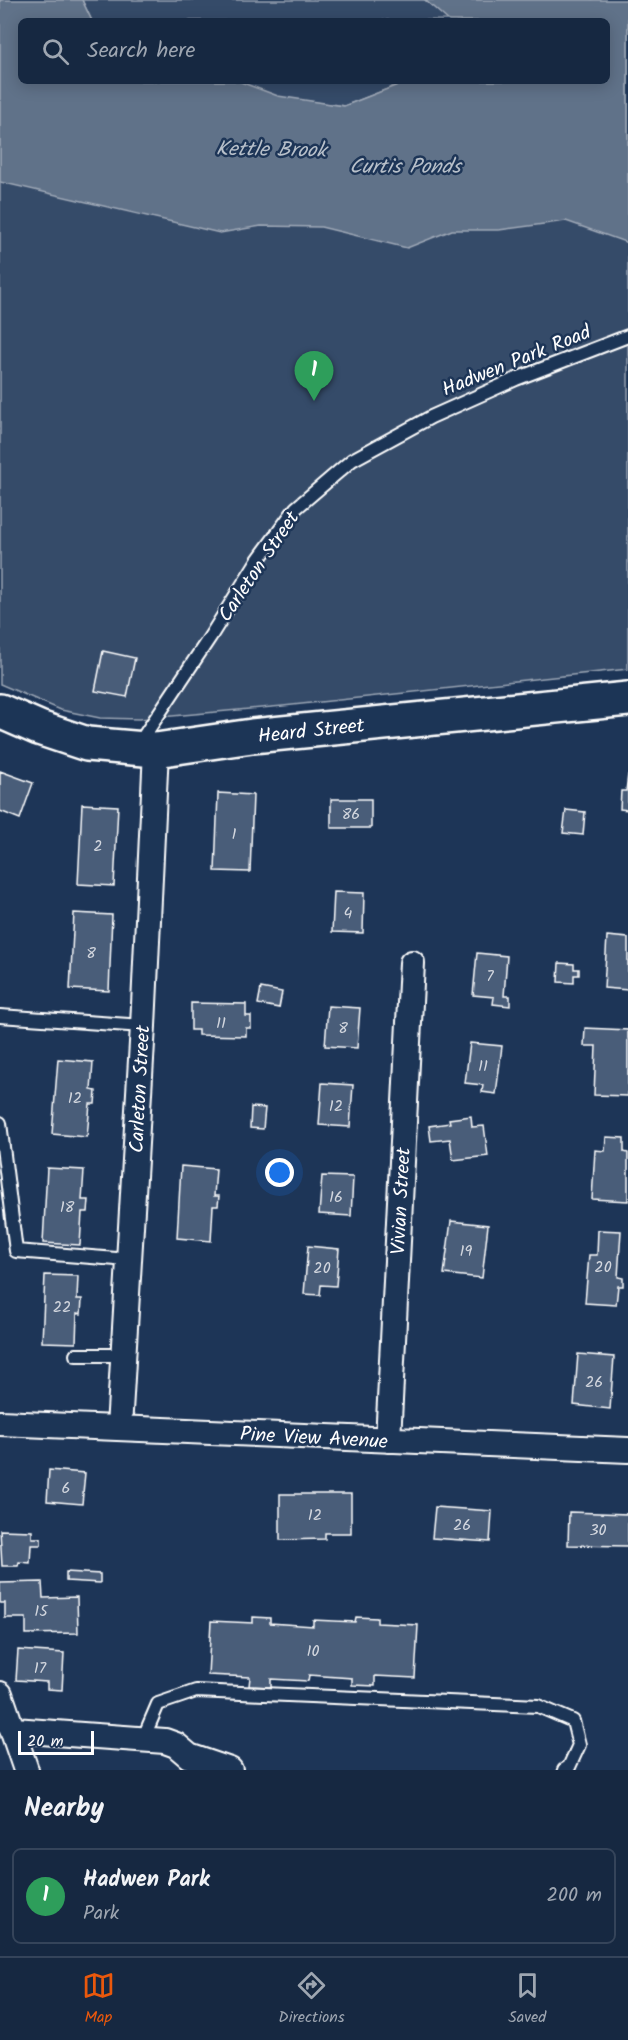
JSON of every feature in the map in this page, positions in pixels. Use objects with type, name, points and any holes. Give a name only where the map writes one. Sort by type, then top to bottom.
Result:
[{"type":"street","name":"Heard Street","points":[[0,711],[39,728],[87,744],[146,749],[252,736],[628,699]]},
{"type":"street","name":"Carleton Street","points":[[119,1428],[143,1026],[146,749]]},
{"type":"street","name":"Vivian Street","points":[[388,1440],[412,963]]},
{"type":"street","name":"Pine View Avenue","points":[[0,1423],[628,1450]]},
{"type":"street","points":[[0,1694],[26,1770]]},
{"type":"street","points":[[14,1730],[165,1741],[176,1745],[189,1756],[230,1770]]},
{"type":"lane","name":"Hadwen Park Road","points":[[420,422],[516,379],[628,336]]},
{"type":"lane","name":"Carleton Street","points":[[146,749],[210,637],[258,560],[296,508],[352,460],[420,422]]},
{"type":"lane","points":[[0,1016],[143,1026]]},
{"type":"lane","points":[[0,1123],[16,1251],[129,1260]]},
{"type":"lane","points":[[76,1355],[123,1355]]},
{"type":"lane","points":[[143,1739],[158,1704],[196,1691],[538,1706],[573,1721],[579,1745],[569,1767],[564,1770]]},
{"type":"shaded area","points":[[0,0],[18,18],[18,84],[400,84],[344,106],[293,99],[310,115],[445,84],[610,84],[610,18],[628,0],[628,669],[139,719],[100,718],[61,710],[0,684]]},
{"type":"shaded area","points":[[82,0],[425,0],[447,18],[91,18]]},
{"type":"water","name":"Curtis Ponds","points":[[0,0],[82,0],[91,18],[18,18],[18,84],[246,84],[278,96],[344,106],[400,84],[610,84],[610,18],[446,18],[425,0],[628,0],[628,243],[566,221],[499,230],[452,230],[407,248],[321,227],[261,226],[220,233],[0,182]]},
{"type":"building","points":[[103,651],[135,658],[127,697],[95,691]]},
{"type":"building","points":[[0,771],[33,783],[20,819],[0,811]]},
{"type":"building","points":[[628,774],[628,810],[620,809],[621,791],[626,791]]},
{"type":"building","points":[[218,793],[253,795],[250,872],[215,871]]},
{"type":"building","points":[[331,799],[371,799],[371,828],[331,828]]},
{"type":"building","points":[[82,804],[118,806],[114,886],[78,884]]},
{"type":"building","points":[[566,810],[585,812],[583,835],[563,833]]},
{"type":"building","points":[[334,892],[364,893],[363,933],[332,932]]},
{"type":"building","points":[[74,913],[112,915],[109,991],[70,989]]},
{"type":"building","points":[[607,936],[628,938],[628,990],[604,988]]},
{"type":"building","points":[[477,953],[507,956],[504,996],[510,996],[510,1006],[493,1004],[494,997],[473,995]]},
{"type":"building","points":[[559,963],[574,964],[574,969],[579,969],[579,975],[574,975],[574,983],[558,982]]},
{"type":"building","points":[[261,988],[282,992],[279,1008],[258,1004]]},
{"type":"building","points":[[191,1003],[246,1004],[246,1016],[251,1016],[251,1028],[246,1028],[246,1036],[198,1035],[198,1030],[191,1030]]},
{"type":"building","points":[[328,1006],[360,1008],[357,1048],[325,1046]]},
{"type":"building","points":[[585,1028],[628,1030],[628,1096],[594,1095],[596,1046],[584,1046]]},
{"type":"building","points":[[470,1043],[502,1046],[496,1094],[482,1092],[483,1085],[465,1083]]},
{"type":"building","points":[[58,1059],[93,1062],[91,1090],[96,1091],[95,1104],[90,1104],[87,1137],[52,1134]]},
{"type":"building","points":[[322,1083],[353,1085],[350,1127],[319,1125]]},
{"type":"building","points":[[251,1107],[265,1108],[263,1129],[250,1128]]},
{"type":"building","points":[[471,1116],[472,1127],[484,1126],[488,1156],[453,1160],[450,1139],[431,1141],[429,1126],[450,1123],[449,1119]]},
{"type":"building","points":[[606,1137],[624,1138],[624,1152],[628,1153],[628,1201],[592,1199],[595,1150],[605,1151]]},
{"type":"building","points":[[181,1166],[216,1169],[214,1196],[219,1196],[218,1206],[213,1206],[211,1241],[177,1238]]},
{"type":"building","points":[[47,1168],[84,1170],[82,1200],[89,1200],[88,1212],[82,1212],[80,1245],[43,1243]]},
{"type":"building","points":[[322,1176],[353,1177],[351,1216],[319,1214]]},
{"type":"building","points":[[451,1221],[488,1225],[482,1278],[444,1274]]},
{"type":"building","points":[[598,1230],[621,1231],[618,1277],[623,1278],[623,1286],[618,1286],[616,1305],[585,1303],[589,1255],[597,1255]]},
{"type":"building","points":[[308,1246],[339,1249],[336,1286],[321,1285],[320,1295],[304,1294]]},
{"type":"building","points":[[45,1275],[78,1276],[77,1299],[82,1299],[81,1314],[77,1313],[76,1343],[42,1342]]},
{"type":"building","points":[[578,1354],[614,1357],[610,1409],[574,1405]]},
{"type":"building","points":[[49,1470],[85,1473],[82,1504],[47,1501]]},
{"type":"building","points":[[280,1494],[351,1494],[351,1533],[325,1533],[325,1539],[280,1540]]},
{"type":"building","points":[[435,1507],[492,1511],[490,1542],[432,1538]]},
{"type":"building","points":[[569,1512],[628,1514],[628,1546],[568,1545]]},
{"type":"building","points":[[0,1530],[32,1531],[32,1538],[41,1538],[41,1545],[31,1545],[30,1563],[19,1562],[18,1566],[2,1566]]},
{"type":"building","points":[[66,1572],[100,1574],[100,1583],[66,1581]]},
{"type":"building","points":[[42,1582],[43,1598],[77,1597],[78,1633],[26,1634],[26,1618],[5,1618],[5,1603],[0,1603],[0,1583]]},
{"type":"building","points":[[253,1617],[270,1618],[270,1623],[313,1626],[313,1620],[355,1622],[356,1617],[377,1618],[377,1623],[418,1625],[415,1678],[375,1676],[375,1686],[352,1685],[352,1678],[309,1675],[308,1681],[271,1679],[271,1687],[249,1686],[250,1677],[208,1675],[211,1621],[253,1623]]},
{"type":"building","points":[[18,1650],[64,1653],[62,1690],[47,1689],[47,1682],[16,1680]]},
{"type":"place","name":"Hadwen Park","points":[[314,401]]},
{"type":"water label","name":"Kettle Brook","points":[[271,149]]}]
